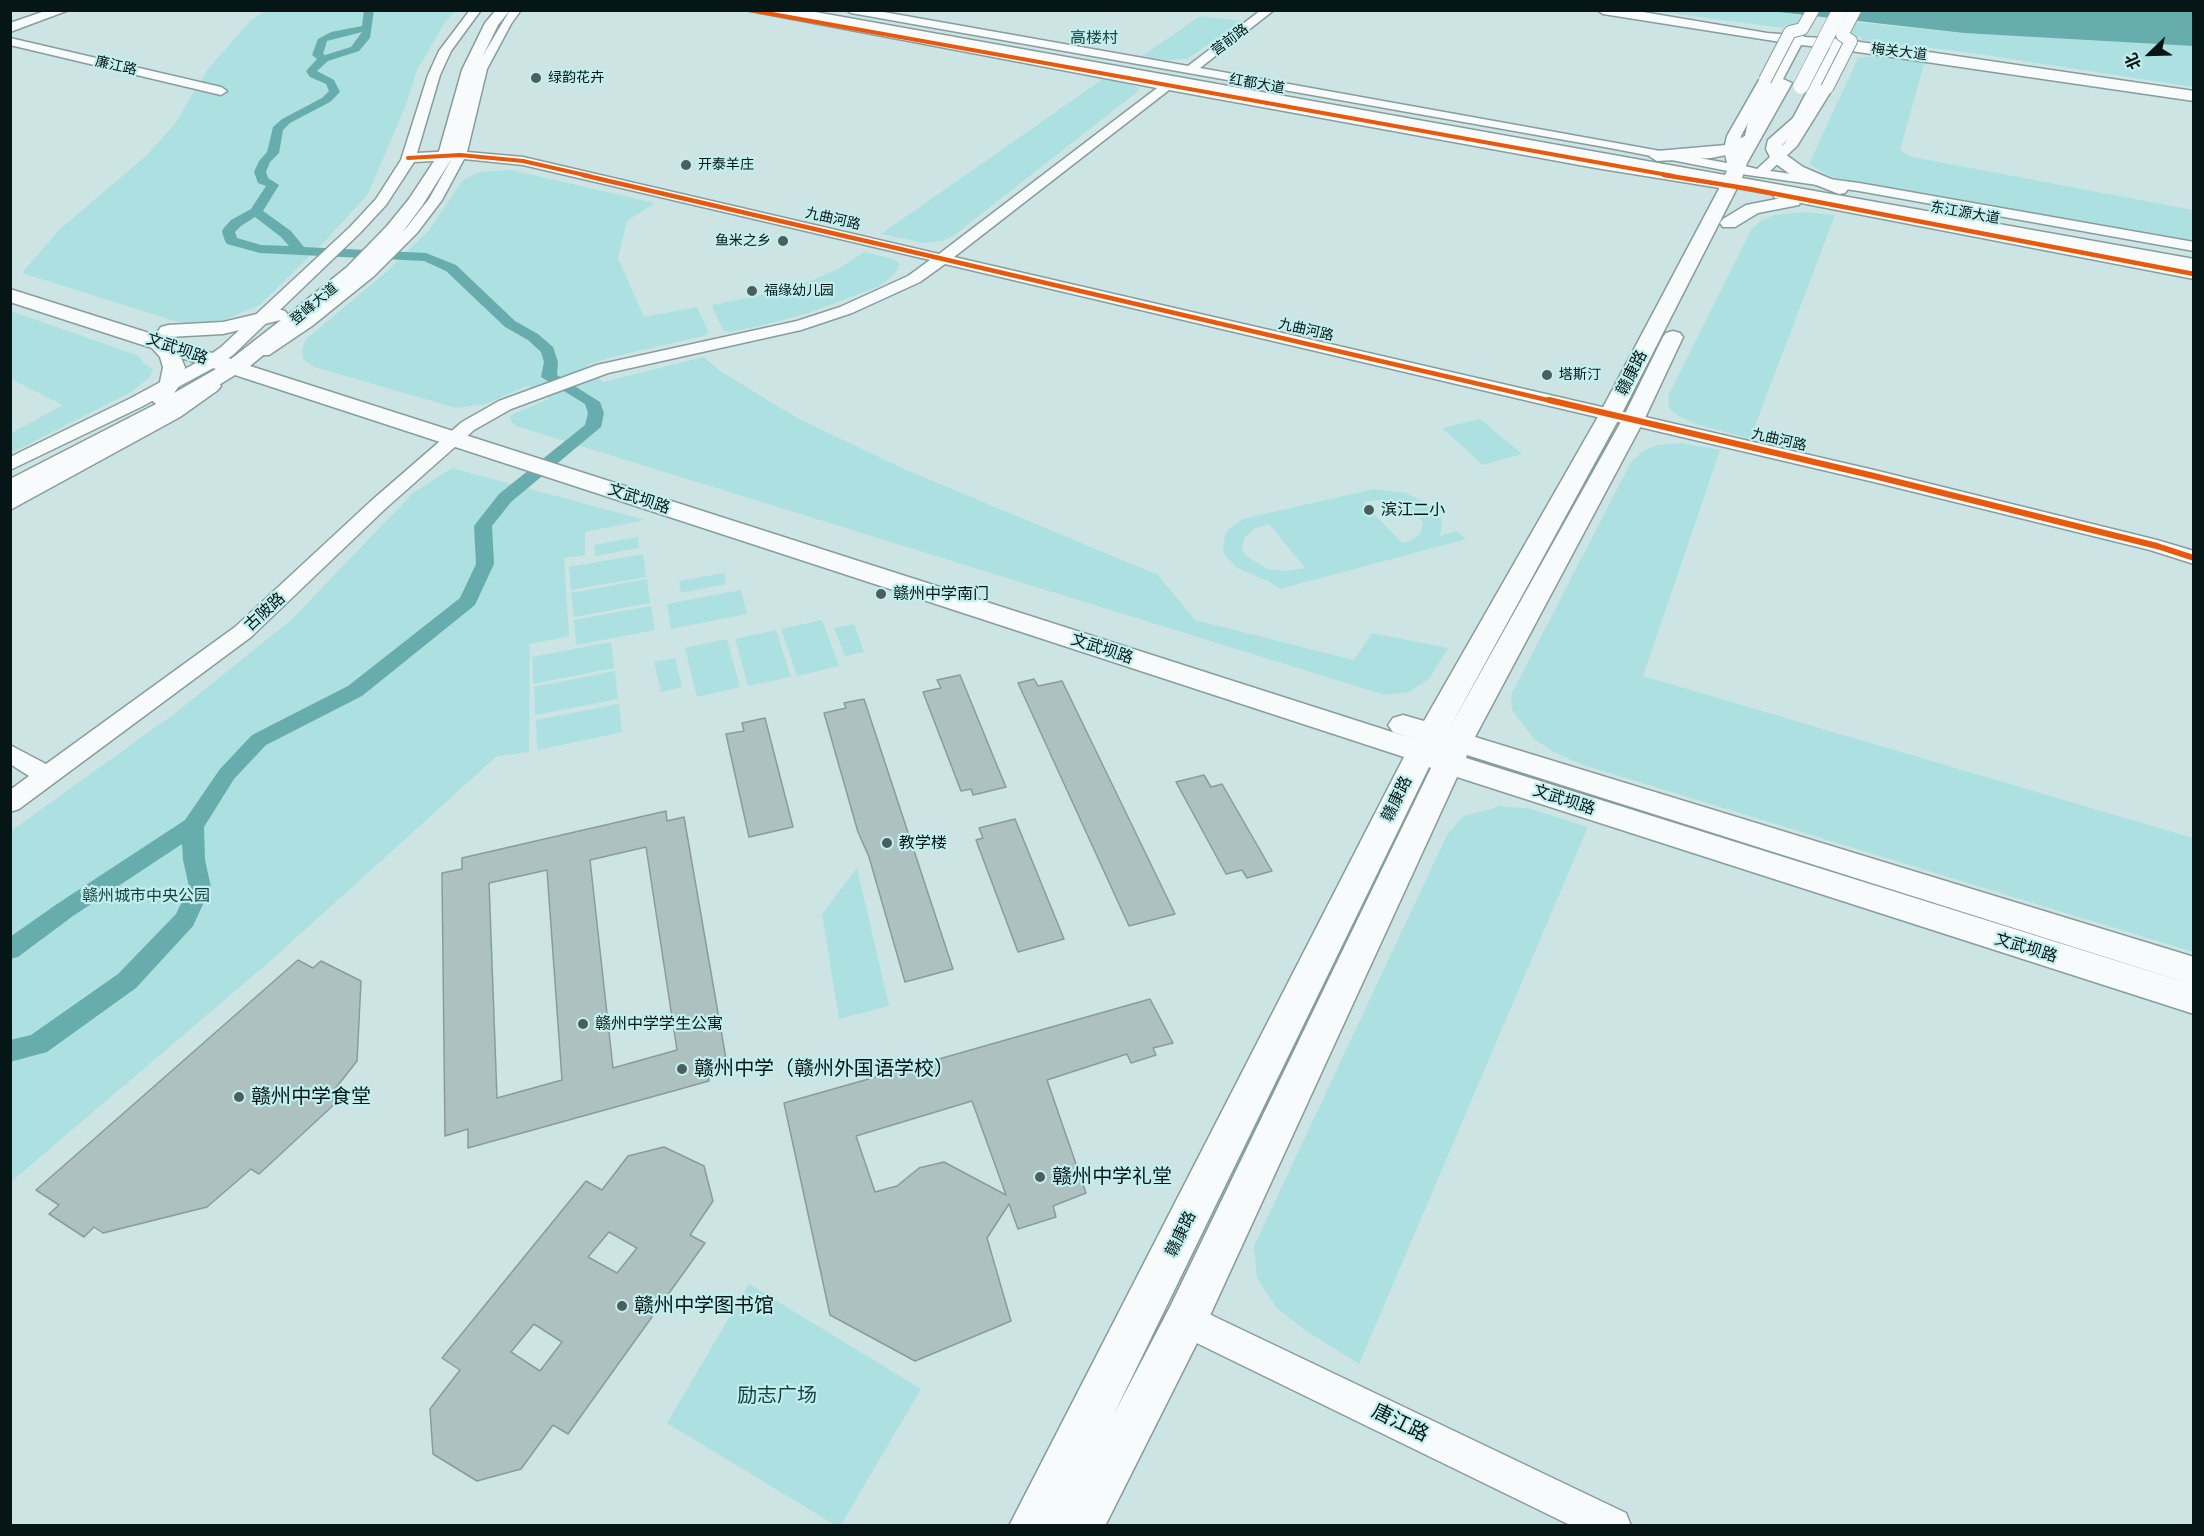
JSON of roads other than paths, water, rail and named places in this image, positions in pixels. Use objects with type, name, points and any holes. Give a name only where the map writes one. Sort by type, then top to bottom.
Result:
[{"type":"main road","points":[[10,23],[49,10]]},
{"type":"main road","points":[[10,28],[63,10]]},
{"type":"main road","points":[[446,93],[460,51],[490,10]]},
{"type":"main road","name":"登峰大道","points":[[10,477],[233,360],[280,328],[403,230],[416,202],[453,155],[469,70],[492,23],[504,10]]},
{"type":"main road","name":"红都大道","points":[[778,10],[1744,178]]},
{"type":"main road","name":"红都大道","points":[[824,10],[1621,157]]},
{"type":"main road","name":"梅关大道","points":[[1603,10],[1838,49],[2019,65],[2193,94]]},
{"type":"main road","name":"梅关大道","points":[[1627,10],[1796,42]]},
{"type":"main road","name":"赣康路","points":[[1032,1526],[1440,748],[1622,417],[1721,219],[1744,178],[1753,139],[1823,10]]},
{"type":"main road","name":"赣康路","points":[[1744,178],[1775,150],[1801,86],[1840,10]]},
{"type":"main road","points":[[1621,157],[1704,154],[1731,148],[1753,139],[1758,112],[1796,42]]},
{"type":"main road","points":[[1838,49],[1800,120],[1775,150],[1797,171],[1853,199]]},
{"type":"main road","name":"梅关大道","points":[[1838,49],[1879,49],[2193,94]]},
{"type":"main road","name":"登峰大道","points":[[352,271],[364,230],[397,203],[426,157],[433,135]]},
{"type":"main road","points":[[1621,157],[1671,176],[1701,194],[1721,219],[1761,206],[1853,199]]},
{"type":"main road","name":"东江源大道","points":[[1744,178],[2193,265]]},
{"type":"main road","name":"东江源大道","points":[[1853,199],[2193,255]]},
{"type":"main road","name":"文武坝路","points":[[10,282],[233,360],[1440,748],[2193,1000]]},
{"type":"main road","name":"文武坝路","points":[[10,295],[163,336]]},
{"type":"main road","points":[[256,322],[280,328],[275,354],[289,377],[167,395],[174,367],[163,336],[256,322]]},
{"type":"main road","name":"登峰大道","points":[[10,489],[167,395]]},
{"type":"main road","name":"赣康路","points":[[1080,1526],[1186,1320],[1440,748]]},
{"type":"main road","name":"文武坝路","points":[[1440,748],[2193,970]]},
{"type":"street","points":[[10,504],[174,413],[207,390],[233,360],[256,322],[310,273],[364,230],[408,158],[434,75],[445,51],[476,10]]},
{"type":"street","points":[[453,155],[481,69],[506,23],[516,10]]},
{"type":"street","points":[[750,10],[1671,176],[1819,182],[2015,214],[2193,247]]},
{"type":"street","points":[[851,10],[1610,144],[1670,156],[1810,201],[2193,274]]},
{"type":"street","name":"营前路","points":[[1190,70],[1269,10]]},
{"type":"street","points":[[1744,178],[1731,148],[1734,136],[1790,32],[1802,29],[1813,10]]},
{"type":"street","points":[[1775,150],[1790,146],[1827,88],[1851,41],[1842,34],[1855,10]]},
{"type":"street","name":"廉江路","points":[[10,41],[221,91]]},
{"type":"street","name":"古陂路","points":[[10,802],[243,632],[460,432],[505,405],[552,386],[651,358],[824,318],[895,289],[914,279],[943,258],[1168,85]]},
{"type":"street","name":"九曲河路","points":[[408,158],[453,155],[523,161],[1874,476],[2157,546],[2193,558]]},
{"type":"street","points":[[10,464],[135,403],[167,395]]},
{"type":"street","points":[[10,753],[46,776]]},
{"type":"street","name":"唐江路","points":[[1186,1320],[1613,1526]]},
{"type":"waterway","points":[[367,28],[369,10]]},
{"type":"waterway","points":[[324,59],[317,55],[323,39],[335,34],[367,28]]},
{"type":"waterway","points":[[324,59],[355,49],[366,36],[367,28]]},
{"type":"waterway","points":[[256,212],[273,185],[262,180],[260,172],[265,161],[273,153],[277,129],[286,121],[326,100],[335,92],[330,82],[314,75],[311,71],[324,59]]},
{"type":"waterway","points":[[193,826],[227,774],[259,740],[355,691],[468,601],[485,564],[483,526],[505,498],[593,427],[596,413],[592,402],[549,377],[551,362],[548,350],[533,337],[510,324],[451,268],[426,257],[260,249],[232,241],[228,232],[236,223],[256,212]]},
{"type":"waterway","points":[[256,212],[286,234],[299,250]]},
{"type":"waterway","points":[[10,950],[65,910],[193,826]]},
{"type":"waterway","points":[[10,1051],[38,1044],[127,981],[185,920],[200,887],[194,860],[193,826]]},
{"type":"place","name":"绿韵花卉","points":[[536,78]]},
{"type":"place","name":"开泰羊庄","points":[[686,165]]},
{"type":"place","name":"鱼米之乡","points":[[783,241]]},
{"type":"place","name":"福缘幼儿园","points":[[752,291]]},
{"type":"place","name":"塔斯汀","points":[[1547,375]]},
{"type":"place","name":"滨江二小","points":[[1369,510]]},
{"type":"place","name":"赣州中学南门","points":[[881,594]]},
{"type":"place","name":"教学楼","points":[[887,843]]},
{"type":"place","name":"赣州中学学生公寓","points":[[583,1024]]},
{"type":"place","name":"赣州中学（赣州外国语学校）","points":[[682,1069]]},
{"type":"place","name":"赣州中学食堂","points":[[239,1097]]},
{"type":"place","name":"赣州中学礼堂","points":[[1040,1177]]},
{"type":"place","name":"赣州中学图书馆","points":[[622,1306]]},
{"type":"district","name":"高楼村","points":[[1094,38]]},
{"type":"park label","name":"赣州城市中央公园","points":[[146,896]]},
{"type":"park label","name":"励志广场","points":[[777,1396]]}]
